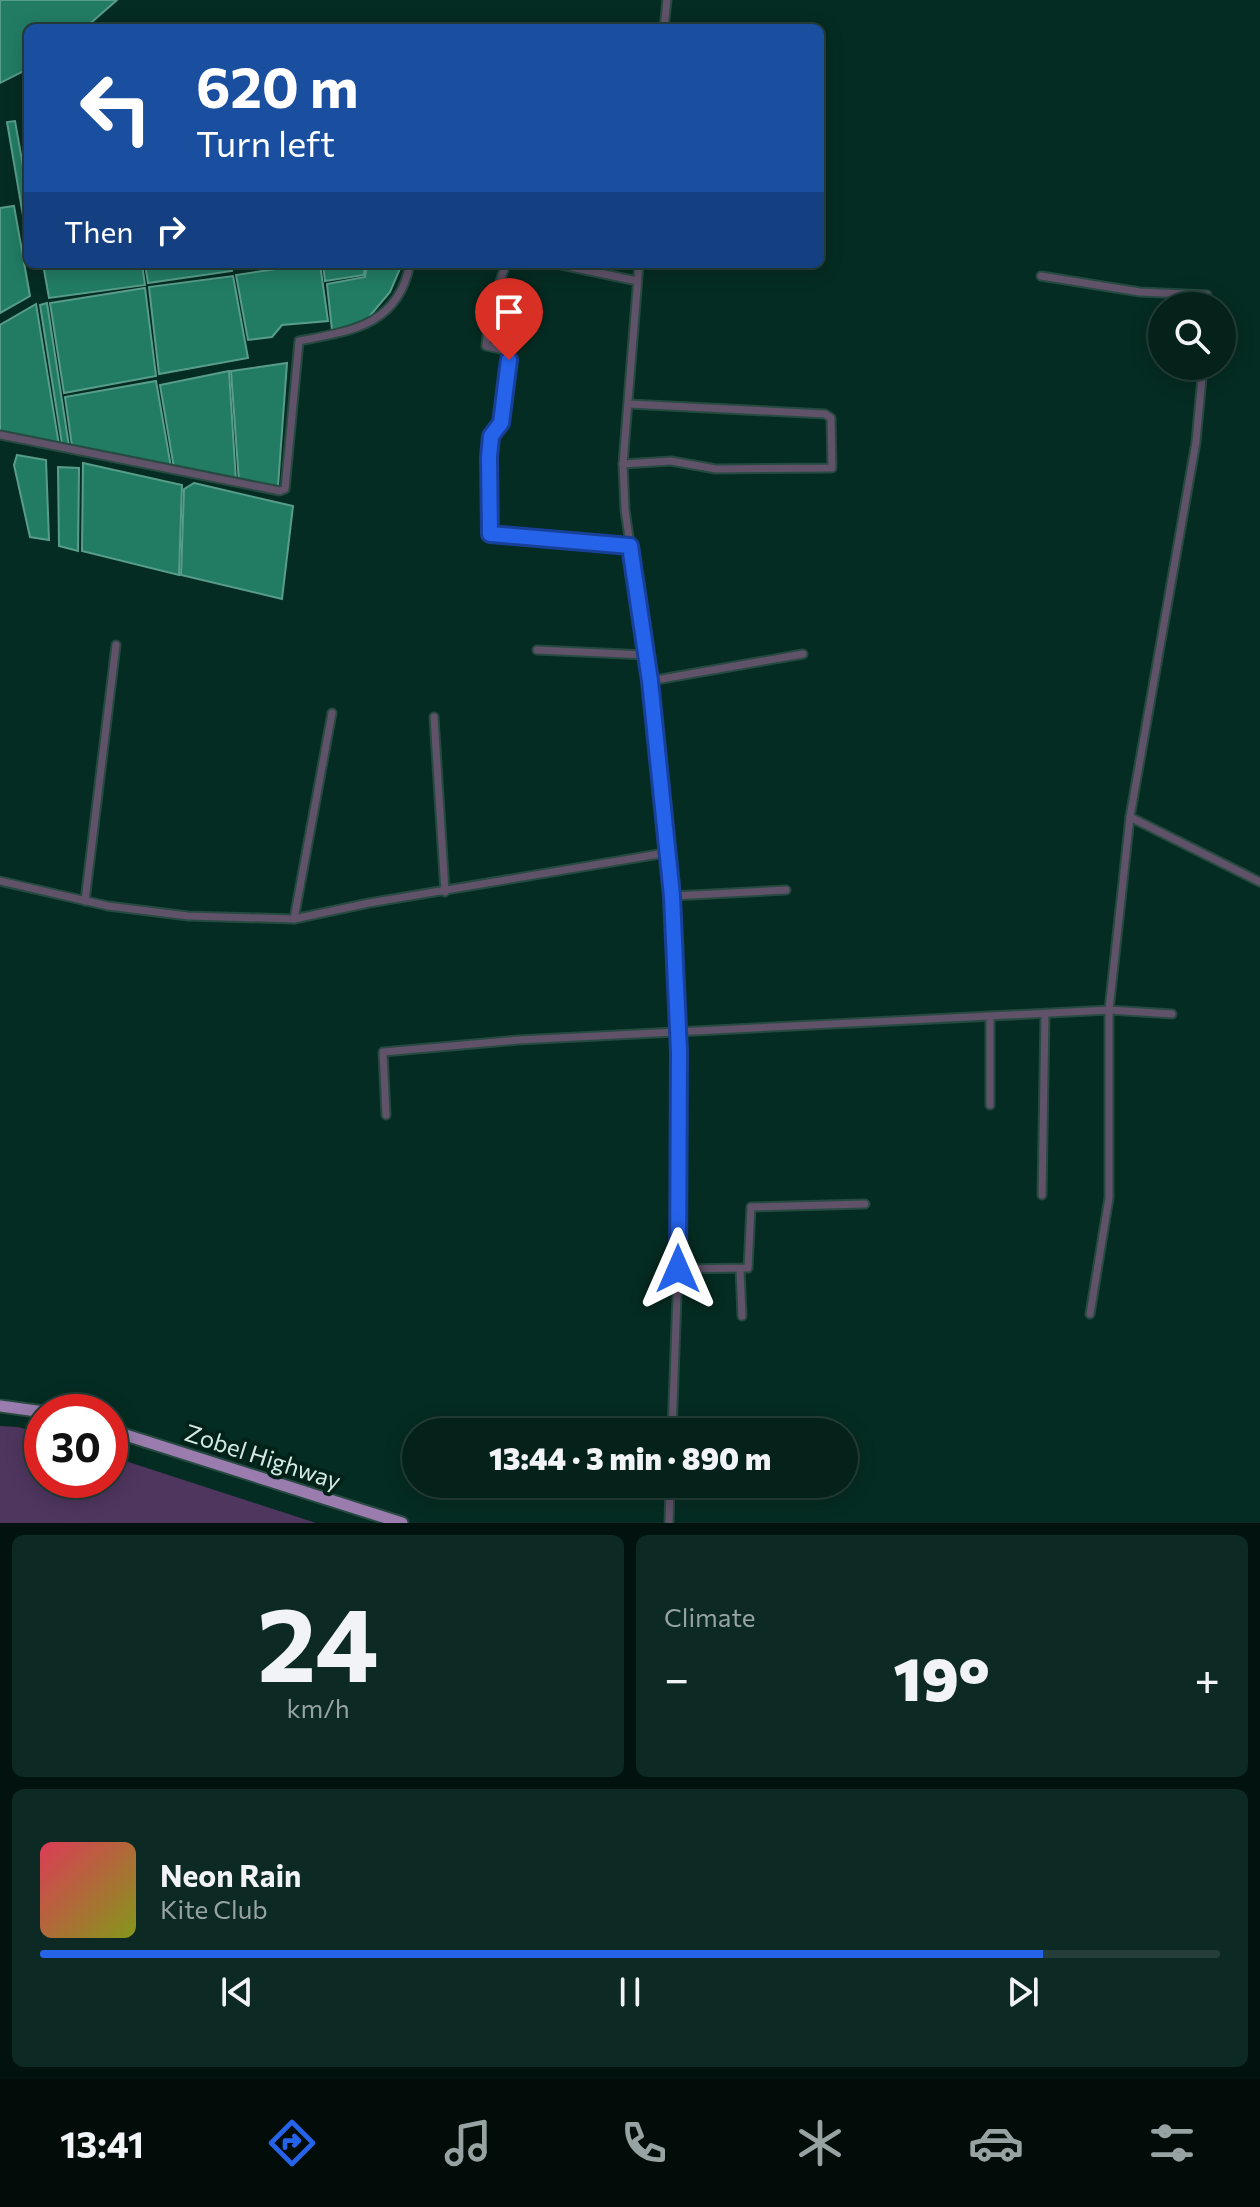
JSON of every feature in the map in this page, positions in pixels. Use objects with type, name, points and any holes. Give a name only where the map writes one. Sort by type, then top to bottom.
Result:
[{"type":"main road","points":[[0,1406],[24,1409]]},
{"type":"main road","name":"Zobel Highway","points":[[128,1436],[402,1523]]},
{"type":"street","points":[[664,24],[667,0]]},
{"type":"street","points":[[0,435],[280,491],[288,480],[289,434],[299,341],[365,327],[379,318],[397,295],[408,268]]},
{"type":"street","points":[[505,268],[490,310],[486,346],[504,350],[509,360],[501,423],[491,436],[490,534],[630,546]]},
{"type":"street","points":[[576,268],[637,281]]},
{"type":"street","points":[[639,268],[623,464],[672,896],[677,1034],[678,1269],[673,1418]]},
{"type":"street","points":[[1041,276],[1148,292]]},
{"type":"street","points":[[1090,1314],[1109,1198],[1109,1010],[1130,817],[1196,442],[1202,380]]},
{"type":"street","points":[[623,464],[671,461],[716,469],[832,468],[831,418],[825,414],[630,404]]},
{"type":"street","points":[[85,901],[116,645]]},
{"type":"street","points":[[537,650],[647,655]]},
{"type":"street","points":[[650,681],[803,654]]},
{"type":"street","points":[[294,919],[332,713]]},
{"type":"street","points":[[434,717],[445,892]]},
{"type":"street","points":[[1130,817],[1260,882]]},
{"type":"street","points":[[0,881],[85,901],[188,916],[294,919],[369,903],[665,853]]},
{"type":"street","points":[[672,896],[786,890]]},
{"type":"street","points":[[386,1115],[383,1052],[518,1040],[1109,1010],[1172,1014]]},
{"type":"street","points":[[1042,1195],[1045,1014]]},
{"type":"street","points":[[990,1017],[990,1105]]},
{"type":"street","points":[[678,1269],[748,1268],[751,1207],[865,1204]]},
{"type":"street","points":[[740,1269],[742,1316]]},
{"type":"street","points":[[669,1523],[670,1498]]},
{"type":"shaded area","points":[[0,0],[117,0],[90,24],[24,24],[24,71],[0,83]]},
{"type":"shaded area","points":[[15,121],[24,172],[24,222],[7,122]]},
{"type":"shaded area","points":[[14,206],[30,296],[0,313],[0,208]]},
{"type":"shaded area","points":[[44,268],[143,268],[145,285],[49,298]]},
{"type":"shaded area","points":[[146,268],[232,268],[232,271],[148,283]]},
{"type":"shaded area","points":[[284,268],[321,268],[328,321],[282,325],[272,337],[248,340],[236,275]]},
{"type":"shaded area","points":[[323,268],[365,268],[364,275],[325,281]]},
{"type":"shaded area","points":[[366,268],[400,268],[390,292],[363,324],[332,330],[327,284],[365,277]]},
{"type":"shaded area","points":[[233,276],[248,358],[159,374],[149,287]]},
{"type":"shaded area","points":[[145,288],[156,376],[64,393],[50,303]]},
{"type":"shaded area","points":[[47,303],[69,446],[62,444],[40,305]]},
{"type":"shaded area","points":[[36,304],[59,445],[5,435],[0,430],[0,325]]},
{"type":"shaded area","points":[[287,363],[278,486],[275,489],[239,482],[231,371]]},
{"type":"shaded area","points":[[229,371],[236,481],[174,468],[160,385]]},
{"type":"shaded area","points":[[156,381],[171,467],[72,446],[65,397]]},
{"type":"shaded area","points":[[17,455],[46,460],[49,540],[30,537],[14,465]]},
{"type":"shaded area","points":[[83,463],[182,485],[179,575],[82,551]]},
{"type":"shaded area","points":[[58,467],[79,468],[78,551],[59,546]]},
{"type":"shaded area","points":[[194,483],[293,506],[282,599],[181,575],[184,489]]},
{"type":"shaded area","points":[[0,1426],[24,1429],[24,1498],[128,1498],[128,1462],[316,1523],[0,1523]]},
{"type":"route","points":[[509,360],[501,423],[491,436],[490,534],[630,546],[650,681],[665,853],[672,896],[679,1052],[678,1269]]}]
